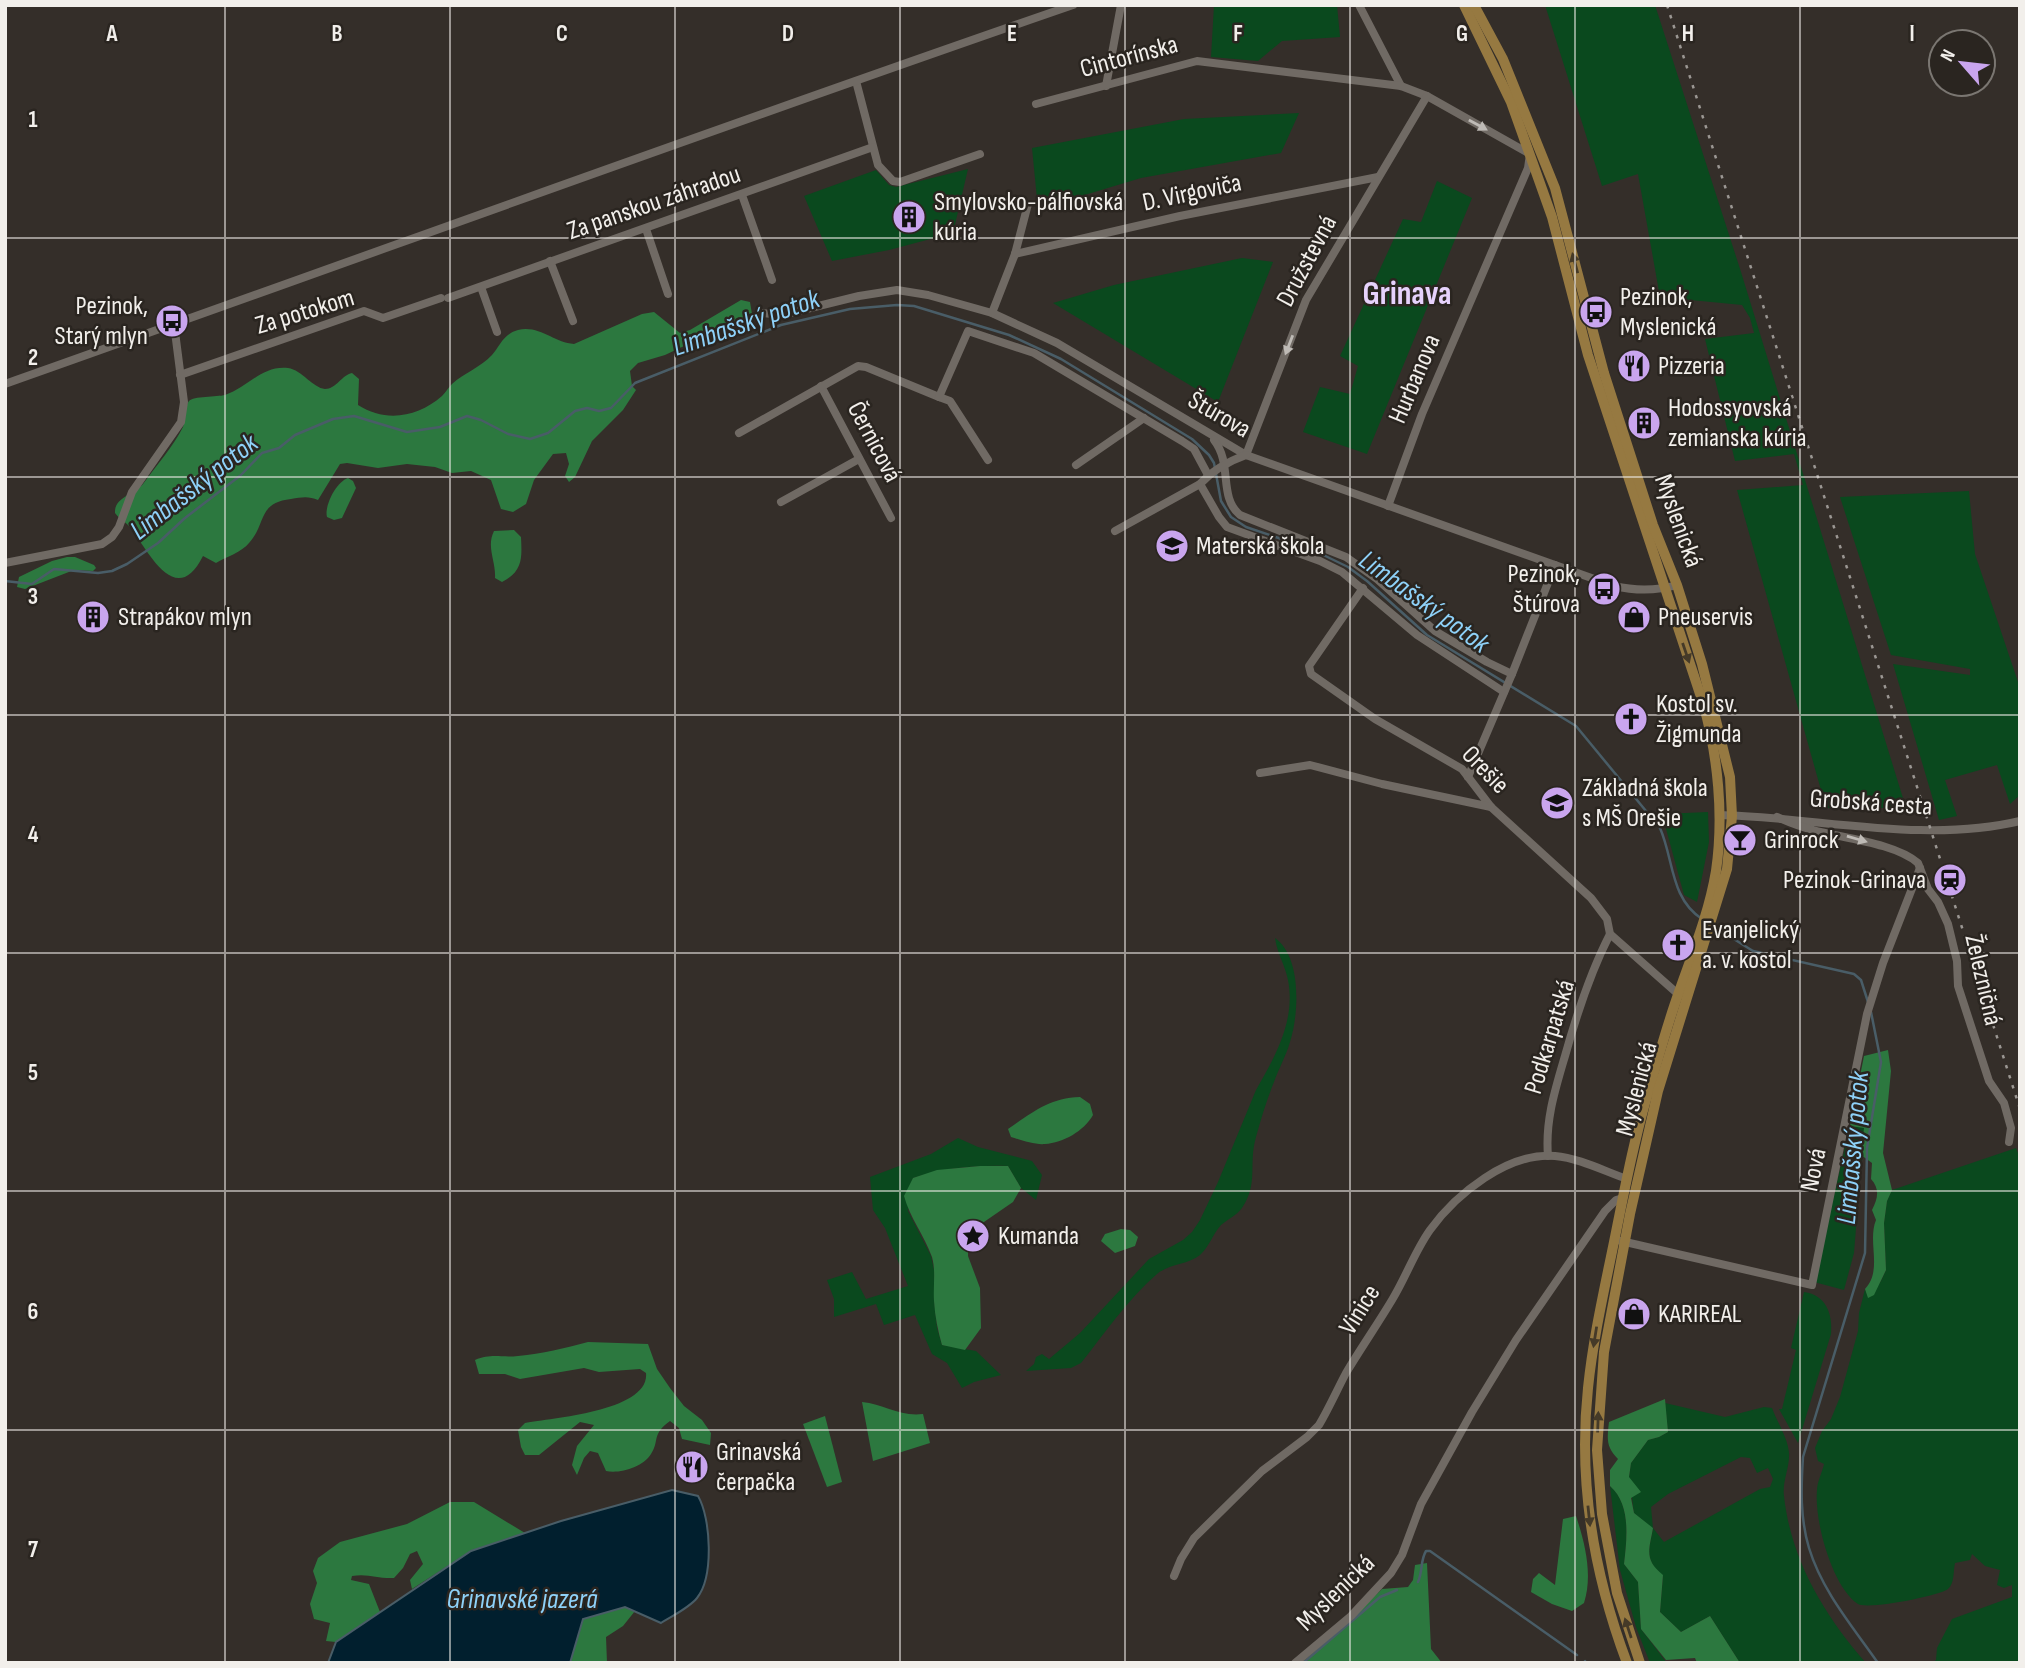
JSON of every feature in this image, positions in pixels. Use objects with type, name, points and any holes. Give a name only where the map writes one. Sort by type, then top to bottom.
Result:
[{"type":"main road","name":"Myslenická","points":[[1464,5],[1506,91],[1552,217],[1588,355],[1709,724],[1713,747],[1719,815],[1716,869],[1708,922],[1665,1065],[1630,1214],[1619,1241],[1598,1315],[1588,1391],[1587,1487],[1592,1534],[1606,1598],[1627,1663]]},
{"type":"main road","name":"Myslenická","points":[[1474,5],[1503,59],[1555,188],[1618,417],[1653,525],[1677,584],[1726,754],[1732,816],[1727,869],[1678,994],[1647,1096],[1623,1198],[1600,1393],[1597,1450],[1604,1532],[1617,1593],[1640,1663]]},
{"type":"main road","points":[[1623,1198],[1630,1214]]},
{"type":"street","points":[[5,384],[623,162],[1073,5]]},
{"type":"street","points":[[1106,86],[1121,5]]},
{"type":"street","points":[[1359,5],[1401,86]]},
{"type":"street","name":"Cintorínska","points":[[1036,104],[1197,61],[1401,86],[1427,96],[1530,154]]},
{"type":"street","points":[[856,81],[878,165],[893,181],[900,182],[979,154]]},
{"type":"street","name":"Družstevná","points":[[1246,455],[1306,300],[1427,96]]},
{"type":"street","name":"Za panskou záhradou","points":[[444,298],[873,147]]},
{"type":"street","name":"Hurbanova","points":[[1388,506],[1422,414],[1528,168],[1530,154]]},
{"type":"street","name":"D. Virgoviča","points":[[1014,254],[1180,216],[1378,177]]},
{"type":"street","points":[[742,195],[772,279]]},
{"type":"street","points":[[992,313],[1014,254],[1028,204]]},
{"type":"street","points":[[646,229],[668,294]]},
{"type":"street","points":[[550,261],[573,321]]},
{"type":"street","points":[[481,287],[497,332]]},
{"type":"street","name":"Štúrova","points":[[761,313],[782,315],[859,296],[897,290],[928,295],[992,313],[1056,343],[1246,455],[1628,589],[1664,589]]},
{"type":"street","name":"Za potokom","points":[[180,375],[364,311],[383,318],[444,298]]},
{"type":"street","points":[[5,563],[102,544],[112,537],[119,527],[132,492],[181,422],[184,402],[174,324]]},
{"type":"street","points":[[939,397],[968,331],[1034,353],[1144,418],[1194,449],[1208,475]]},
{"type":"street","points":[[739,433],[858,366],[950,401],[988,460]]},
{"type":"street","name":"Černicová","points":[[821,386],[891,518]]},
{"type":"street","points":[[1076,465],[1144,418]]},
{"type":"street","points":[[1210,435],[1223,452],[1230,500],[1240,515],[1346,557],[1377,579],[1435,631],[1511,676]]},
{"type":"street","points":[[1115,531],[1246,455]]},
{"type":"street","points":[[780,502],[859,459]]},
{"type":"street","points":[[1200,484],[1227,527],[1320,561],[1342,572],[1417,635],[1505,691]]},
{"type":"street","points":[[1468,777],[1555,565]]},
{"type":"street","points":[[1664,589],[1677,584]]},
{"type":"street","name":"Orešie","points":[[1363,588],[1309,666],[1309,670],[1349,702],[1454,763],[1491,807],[1591,898],[1607,919],[1610,934],[1678,994]]},
{"type":"street","points":[[1260,773],[1310,765],[1381,784],[1491,807]]},
{"type":"street","name":"Grobská cesta","points":[[1719,815],[1916,829],[1950,829],[2020,821]]},
{"type":"street","points":[[1776,817],[1812,830],[1848,836],[1890,850],[1913,859],[1920,868]]},
{"type":"street","name":"Nová","points":[[1619,1241],[1811,1285],[1867,1014],[1920,868]]},
{"type":"street","name":"Železničná","points":[[1920,868],[1928,889],[1938,902],[1948,924],[1957,961],[1958,986],[1989,1081],[2004,1102],[2011,1128],[2009,1142]]},
{"type":"street","name":"Podkarpatská","points":[[1548,1156],[1546,1126],[1553,1097],[1589,979],[1610,934]]},
{"type":"street","name":"Vinice","points":[[1174,1576],[1194,1538],[1262,1471],[1319,1425],[1364,1341],[1392,1301],[1429,1232],[1464,1193],[1492,1173],[1523,1161],[1548,1156],[1562,1157],[1627,1179]]},
{"type":"street","name":"Myslenická","points":[[1295,1663],[1351,1616],[1391,1573],[1402,1555],[1421,1504],[1516,1340],[1605,1211],[1615,1200],[1623,1198]]},
{"type":"green space","points":[[1214,5],[1337,5],[1340,37],[1282,41],[1258,61],[1211,57]]},
{"type":"green space","points":[[1545,5],[1655,5],[1741,272],[1906,808],[1826,808],[1737,490],[1803,485],[1794,454],[1735,461],[1705,339],[1754,333],[1750,318],[1742,305],[1660,297],[1638,174],[1602,186]]},
{"type":"green space","points":[[1299,113],[1281,153],[1141,178],[1038,209],[1032,148],[1184,119]]},
{"type":"green space","points":[[968,169],[953,233],[889,250],[832,261],[804,196],[876,170],[889,185],[896,187]]},
{"type":"green space","points":[[1437,181],[1472,198],[1367,454],[1303,432],[1320,387],[1350,394],[1358,366],[1340,356],[1403,219],[1421,222]]},
{"type":"green space","points":[[1242,258],[1273,262],[1218,402],[1053,303],[1114,285]]},
{"type":"green space","points":[[741,300],[750,302],[752,314],[665,355],[638,363],[630,371],[632,386],[636,390],[623,410],[592,441],[575,477],[569,482],[565,476],[569,464],[566,453],[553,454],[534,480],[526,504],[513,512],[501,509],[491,480],[471,471],[452,473],[435,467],[407,464],[378,468],[340,464],[318,500],[302,497],[273,505],[246,546],[216,563],[203,556],[193,571],[183,578],[173,577],[163,571],[131,528],[115,513],[118,503],[143,484],[174,442],[183,427],[189,401],[233,392],[270,370],[293,369],[316,386],[325,389],[352,373],[359,379],[358,405],[380,414],[402,415],[433,403],[457,380],[488,359],[509,334],[518,330],[533,330],[574,344],[642,314],[654,312],[680,333],[690,330]]},
{"type":"green space","points":[[348,478],[356,488],[342,518],[334,520],[327,517],[327,507],[332,495],[339,484]]},
{"type":"green space","points":[[1969,491],[1975,554],[2020,688],[2020,795],[2010,804],[1997,765],[1945,780],[1957,816],[1939,820],[1893,664],[1970,675],[1970,669],[1891,655],[1840,497]]},
{"type":"green space","points":[[514,530],[521,537],[520,563],[514,573],[502,582],[495,578],[492,537],[494,531]]},
{"type":"green space","points":[[67,557],[75,557],[96,568],[93,571],[74,570],[25,589],[17,587],[19,577]]},
{"type":"green space","points":[[1708,812],[1709,842],[1697,902],[1684,895],[1662,814]]},
{"type":"green space","points":[[1275,938],[1284,947],[1294,972],[1295,1017],[1288,1047],[1256,1137],[1252,1182],[1242,1208],[1221,1225],[1200,1255],[1162,1270],[1146,1284],[1081,1363],[1071,1368],[1026,1371],[1034,1364],[1036,1357],[1042,1354],[1049,1359],[1080,1333],[1149,1259],[1183,1240],[1200,1220],[1256,1090],[1277,1051],[1286,1024],[1290,995]]},
{"type":"green space","points":[[1888,1050],[1891,1071],[1883,1153],[1892,1190],[1887,1201],[1884,1223],[1886,1270],[1874,1295],[1868,1298],[1865,1289],[1874,1265],[1873,1237],[1876,1220],[1872,1210],[1877,1190],[1871,1179],[1872,1163],[1861,1155],[1864,1128],[1850,1126],[1864,1056]]},
{"type":"green space","points":[[1080,1097],[1090,1104],[1093,1115],[1072,1135],[1045,1144],[1011,1137],[1008,1129],[1034,1112],[1059,1100]]},
{"type":"green space","points":[[1850,1126],[1864,1128],[1854,1253],[1844,1290],[1814,1282]]},
{"type":"green space","points":[[958,1138],[978,1147],[1032,1161],[1042,1175],[1036,1200],[1021,1188],[1008,1166],[960,1168],[913,1178],[908,1211],[931,1256],[937,1328],[942,1345],[976,1351],[1001,1375],[962,1388],[947,1363],[932,1354],[915,1315],[884,1325],[876,1304],[834,1317],[834,1299],[827,1280],[852,1272],[866,1299],[908,1286],[885,1228],[873,1210],[870,1177],[931,1154]]},
{"type":"green space","points":[[2016,1148],[2020,1158],[2020,1663],[1932,1663],[1936,1660],[1937,1648],[1952,1619],[2012,1597],[2012,1585],[2004,1588],[1997,1585],[2000,1570],[1985,1566],[1972,1554],[1970,1560],[1955,1563],[1952,1584],[1942,1592],[1888,1604],[1858,1604],[1840,1583],[1822,1535],[1817,1490],[1824,1464],[1818,1461],[1815,1448],[1840,1397],[1858,1331],[1865,1289],[1868,1297],[1886,1270],[1884,1223],[1887,1201],[1892,1190]]},
{"type":"green space","points":[[1008,1166],[1021,1188],[1013,1202],[968,1233],[968,1256],[980,1288],[981,1328],[965,1350],[942,1345],[935,1313],[932,1257],[904,1196],[913,1178],[937,1170]]},
{"type":"green space","points":[[1121,1229],[1130,1230],[1138,1237],[1135,1246],[1115,1253],[1101,1241],[1105,1234]]},
{"type":"green space","points":[[1804,1292],[1823,1301],[1829,1313],[1831,1334],[1798,1443],[1779,1409],[1782,1409],[1796,1350],[1791,1348]]},
{"type":"green space","points":[[588,1342],[648,1344],[657,1369],[670,1388],[684,1406],[702,1420],[711,1433],[710,1445],[682,1439],[679,1428],[670,1421],[658,1434],[651,1454],[637,1466],[606,1471],[598,1453],[590,1451],[577,1475],[572,1465],[577,1446],[594,1425],[580,1422],[539,1455],[525,1455],[518,1430],[525,1423],[576,1415],[617,1404],[633,1396],[643,1386],[646,1373],[640,1369],[599,1372],[584,1368],[520,1379],[505,1374],[479,1374],[475,1360],[536,1354]]},
{"type":"green space","points":[[1665,1399],[1668,1432],[1648,1440],[1631,1463],[1629,1477],[1641,1492],[1631,1498],[1634,1513],[1653,1528],[1649,1554],[1657,1570],[1663,1575],[1660,1612],[1681,1632],[1710,1616],[1740,1663],[1697,1663],[1695,1658],[1666,1660],[1641,1629],[1638,1582],[1624,1564],[1624,1512],[1617,1493],[1610,1486],[1610,1470],[1618,1459],[1609,1447],[1608,1428],[1609,1422]]},
{"type":"green space","points":[[862,1402],[907,1414],[923,1414],[930,1443],[873,1461]]},
{"type":"green space","points":[[1665,1403],[1725,1417],[1764,1407],[1772,1408],[1788,1447],[1784,1496],[1788,1520],[1802,1564],[1823,1606],[1866,1663],[1740,1663],[1710,1616],[1681,1632],[1660,1612],[1663,1576],[1653,1565],[1649,1554],[1653,1529],[1634,1513],[1629,1477],[1631,1463],[1648,1440],[1668,1432]],"holes":[[[1741,1457],[1750,1458],[1757,1473],[1768,1468],[1773,1479],[1770,1487],[1760,1489],[1664,1542],[1653,1528],[1651,1507],[1668,1494]]]},
{"type":"green space","points":[[825,1416],[842,1482],[827,1487],[803,1424]]},
{"type":"green space","points":[[1610,1486],[1617,1493],[1624,1512],[1624,1564],[1638,1582],[1641,1629],[1667,1663],[1650,1663],[1636,1627],[1620,1570]]},
{"type":"green space","points":[[450,1502],[474,1502],[525,1533],[471,1551],[412,1589],[410,1580],[423,1564],[417,1551],[410,1554],[394,1578],[352,1576],[351,1580],[369,1584],[380,1612],[336,1642],[326,1641],[330,1623],[314,1619],[310,1604],[317,1583],[313,1571],[318,1558],[340,1542],[407,1524]]},
{"type":"green space","points":[[1576,1516],[1585,1548],[1588,1581],[1584,1603],[1572,1611],[1531,1592],[1533,1579],[1539,1573],[1555,1585],[1563,1519]]},
{"type":"green space","points":[[1427,1563],[1431,1649],[1442,1663],[1305,1663],[1382,1589],[1408,1587],[1413,1580],[1415,1565]]},
{"type":"green space","points":[[625,1607],[635,1611],[623,1626],[606,1637],[607,1663],[570,1663],[582,1619]]},
{"type":"water","name":"Grinavské jazerá","points":[[672,1490],[698,1496],[706,1518],[708,1562],[702,1588],[694,1602],[661,1623],[625,1607],[583,1619],[570,1663],[328,1663],[336,1642],[471,1551],[561,1521]]},
{"type":"waterway","name":"Limbašský potok","points":[[5,581],[32,584],[54,569],[98,573],[112,571],[127,564],[158,543],[185,518],[241,475],[262,453],[279,448],[295,435],[333,419],[354,416],[407,432],[440,427],[467,416],[508,434],[530,439],[548,433],[575,411],[611,408],[635,383],[781,325],[850,309],[914,306],[1009,335],[1061,359],[1192,439],[1214,463],[1221,501],[1231,517],[1246,527],[1311,549],[1348,567],[1427,635],[1576,726],[1660,828],[1678,889],[1684,900],[1702,919]]},
{"type":"waterway","name":"Limbašský potok","points":[[1713,926],[1753,951],[1854,974],[1861,980],[1868,1002]]},
{"type":"waterway","name":"Limbašský potok","points":[[1871,1012],[1881,1062],[1867,1148],[1865,1253],[1803,1457],[1802,1492],[1804,1525],[1815,1564],[1839,1608],[1878,1663]]},
{"type":"waterway","points":[[1418,1582],[1424,1555],[1426,1551],[1430,1551],[1577,1655]]},
{"type":"waterway","points":[[1303,1663],[1380,1597],[1397,1590]]},
{"type":"railway","points":[[1667,5],[2020,1109]]},
{"type":"place","name":"Smylovsko-pálfiovská kúria","points":[[909,217]]},
{"type":"place","name":"Pezinok, Myslenická","points":[[1596,312]]},
{"type":"place","name":"Pezinok, Starý mlyn","points":[[172,321]]},
{"type":"place","name":"Pizzeria","points":[[1634,366]]},
{"type":"place","name":"Hodossyovská zemianska kúria","points":[[1644,423]]},
{"type":"place","name":"Materská škola","points":[[1172,546]]},
{"type":"place","name":"Pezinok, Štúrova","points":[[1604,589]]},
{"type":"place","name":"Strapákov mlyn","points":[[93,617]]},
{"type":"place","name":"Pneuservis","points":[[1634,617]]},
{"type":"place","name":"Kostol sv. Žigmunda","points":[[1631,719]]},
{"type":"place","name":"Základná škola s MŠ Orešie","points":[[1557,803]]},
{"type":"place","name":"Grinrock","points":[[1740,840]]},
{"type":"place","name":"Pezinok-Grinava","points":[[1950,880]]},
{"type":"place","name":"Evanjelický a. v. kostol","points":[[1678,945]]},
{"type":"place","name":"Kumanda","points":[[973,1236]]},
{"type":"place","name":"KARIREAL","points":[[1634,1314]]},
{"type":"place","name":"Grinavská čerpačka","points":[[692,1467]]},
{"type":"district","name":"Grinava","points":[[1407,294]]}]
